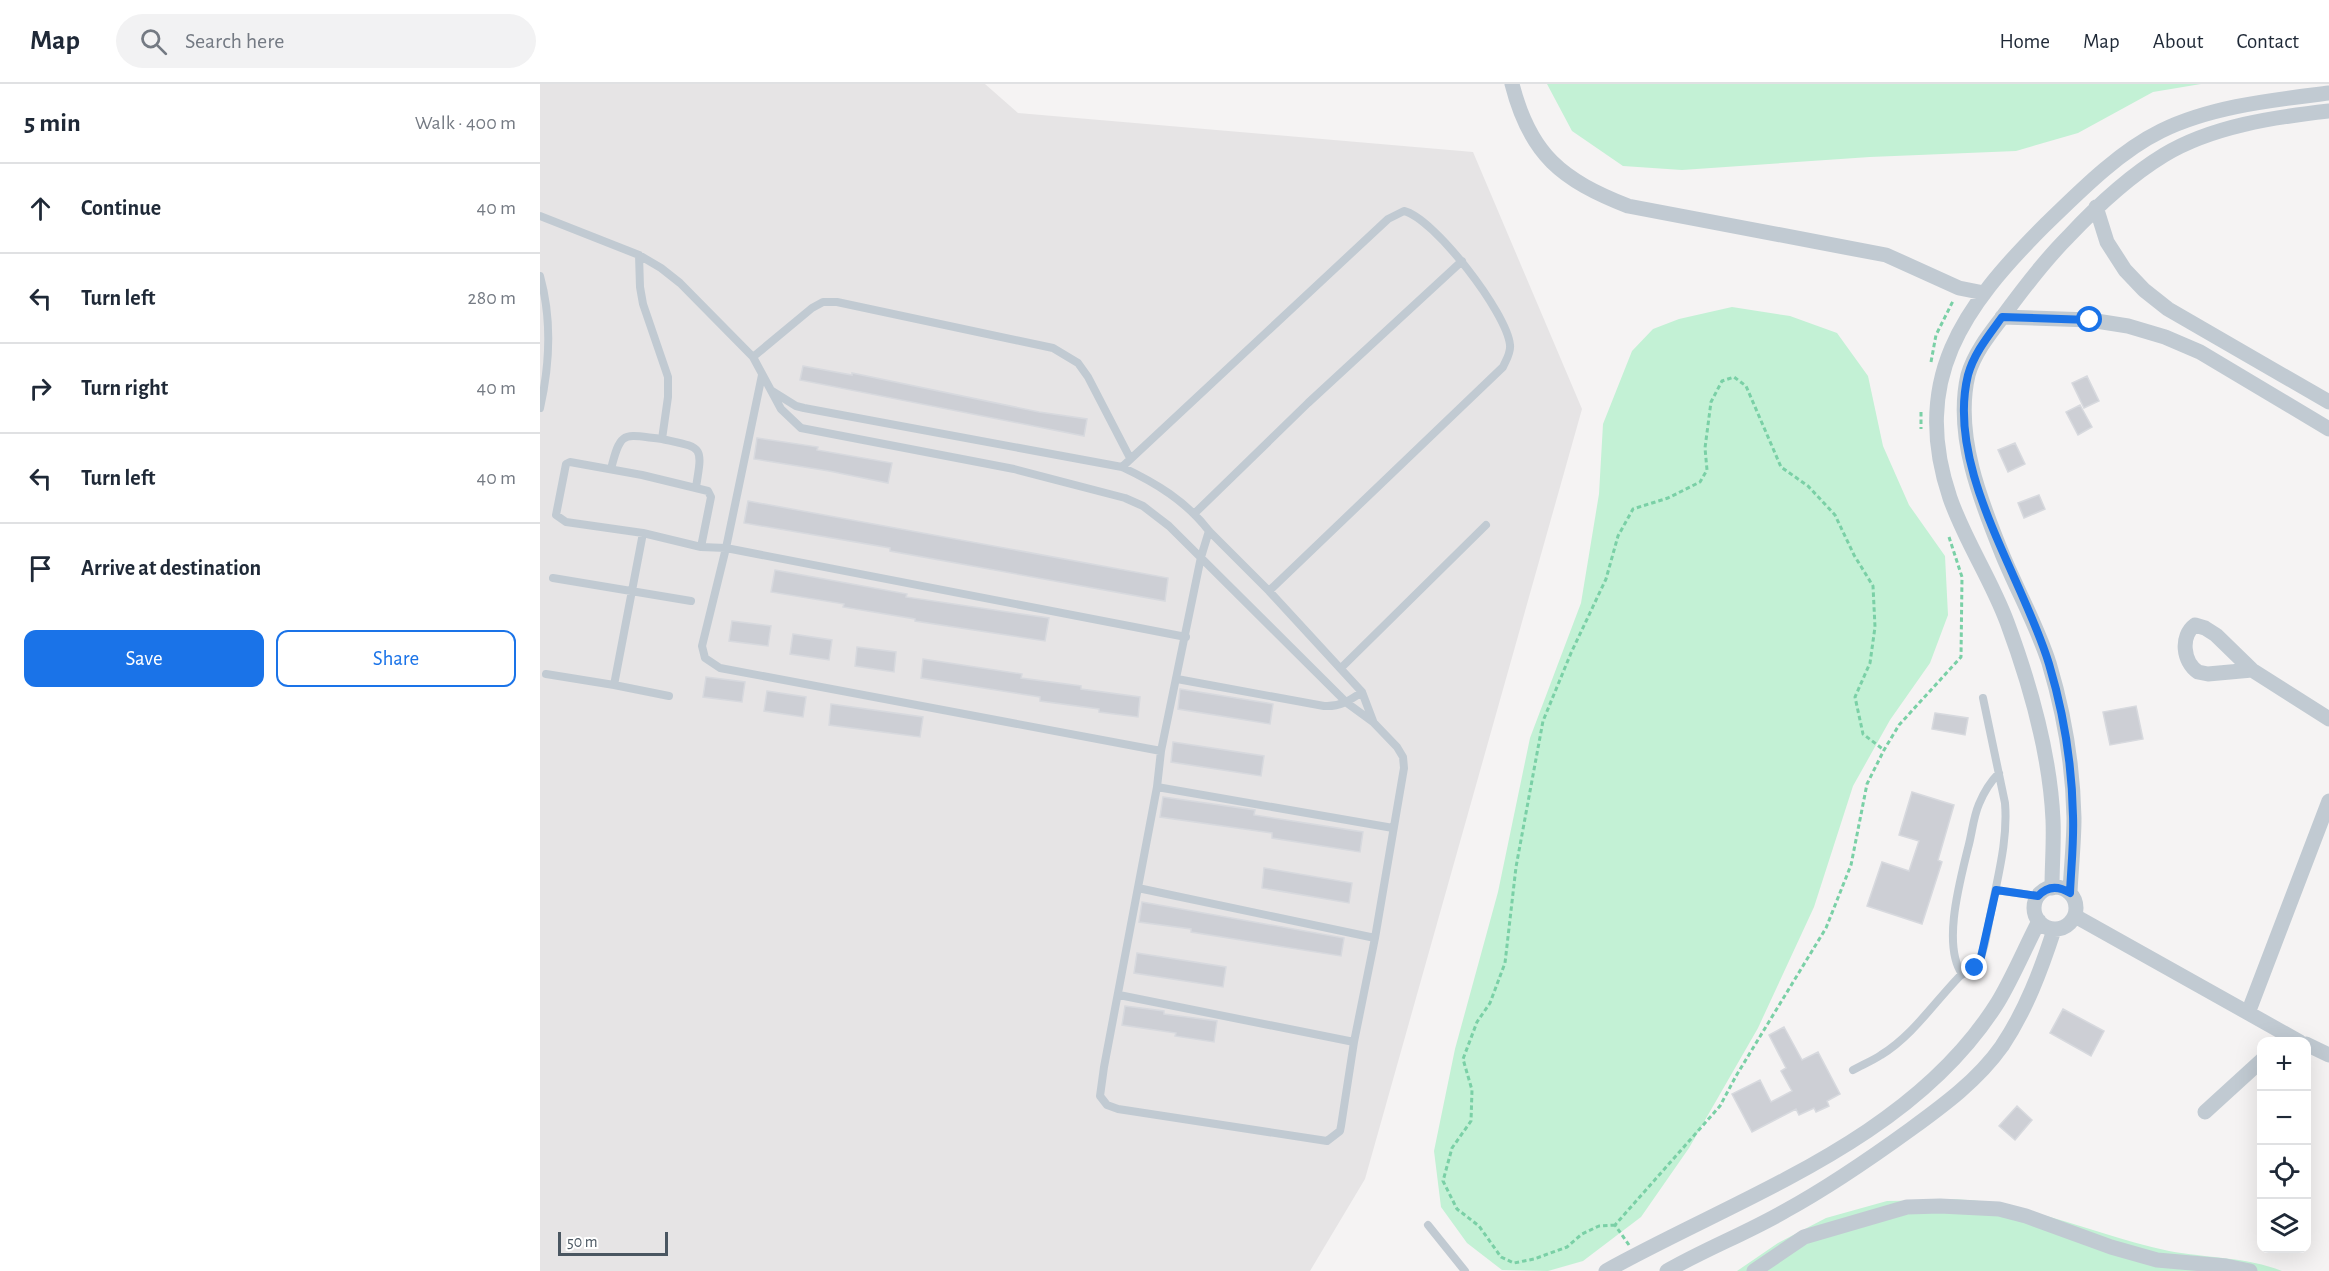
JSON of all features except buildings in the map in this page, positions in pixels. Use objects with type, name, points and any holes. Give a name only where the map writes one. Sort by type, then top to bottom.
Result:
[{"type":"street","points":[[1512,84],[1520,113],[1533,138],[1551,161],[1570,179],[1591,191],[1628,206],[1886,255],[1959,288],[1984,293]]},
{"type":"street","points":[[2052,888],[2053,818],[2042,740],[2033,704],[2006,621],[1951,501],[1941,469],[1936,438],[1935,403],[1946,361],[1957,335],[1984,293],[2009,262],[2082,189],[2146,140],[2184,121],[2220,111],[2329,93]]},
{"type":"street","points":[[2070,893],[2074,818],[2071,775],[2060,704],[2041,641],[1983,505],[1966,432],[1964,406],[1968,374],[1979,349],[2028,281],[2096,207],[2159,159],[2193,141],[2223,131],[2289,116],[2329,111]]},
{"type":"street","points":[[2146,140],[2159,159]]},
{"type":"street","points":[[2096,207],[2108,242],[2126,270],[2144,290],[2168,309],[2329,402]]},
{"type":"street","points":[[2002,317],[2090,320],[2128,326],[2165,337],[2200,352],[2329,429]]},
{"type":"street","points":[[2253,670],[2329,719]]},
{"type":"street","points":[[2248,1013],[2329,801]]},
{"type":"street","points":[[2052,888],[2062,888],[2070,893],[2075,902],[2075,916],[2067,926],[2054,930],[2039,921],[2034,909],[2038,896],[2052,888]]},
{"type":"street","points":[[2075,916],[2287,1037]]},
{"type":"street","points":[[1606,1271],[1838,1150],[1893,1114],[1941,1072],[1998,1002],[2039,921]]},
{"type":"street","points":[[1667,1271],[1706,1249],[1784,1212],[1851,1171],[1928,1117],[1967,1086],[1989,1063],[2028,999],[2042,968],[2054,930]]},
{"type":"street","points":[[2311,1046],[2329,1055]]},
{"type":"street","points":[[2205,1112],[2257,1065]]},
{"type":"street","points":[[1838,1150],[1851,1171]]},
{"type":"street","points":[[1754,1271],[1804,1237],[1907,1208],[1940,1206],[1999,1209],[2157,1260],[2226,1266],[2250,1271]]},
{"type":"lane","points":[[1122,467],[1388,219],[1404,211],[1415,215],[1462,261],[1491,302],[1510,345],[1509,356],[1503,367],[1269,591]]},
{"type":"lane","points":[[541,218],[600,238],[639,255],[680,283],[753,357],[781,409],[801,428],[1014,469],[1125,498],[1158,517],[1201,557],[1347,703],[1373,722],[1403,757],[1404,778],[1354,1042],[1341,1126],[1340,1131],[1327,1141],[1118,1109],[1107,1106],[1100,1096],[1157,787],[1161,751],[1201,557],[1209,531]]},
{"type":"lane","points":[[639,255],[643,304],[668,378],[668,398],[662,439]]},
{"type":"lane","points":[[1195,513],[1308,403],[1462,261]]},
{"type":"lane","points":[[540,276],[547,310],[549,349],[540,408]]},
{"type":"lane","points":[[753,357],[812,308],[830,302],[1053,348],[1078,363],[1088,377],[1130,458]]},
{"type":"lane","points":[[762,375],[726,548],[702,646],[705,658],[720,668],[1161,751]]},
{"type":"lane","points":[[770,390],[796,406],[804,408],[1122,467],[1160,486],[1195,513],[1209,531],[1341,668],[1362,692],[1373,722]]},
{"type":"lane","points":[[611,469],[617,445],[624,437],[630,435],[692,445],[701,455],[696,487]]},
{"type":"lane","points":[[701,547],[711,497],[708,491],[611,469],[570,462],[566,464],[556,515],[566,522],[643,533],[701,547],[726,548],[1186,637]]},
{"type":"lane","points":[[1341,668],[1486,525]]},
{"type":"lane","points":[[614,685],[643,533]]},
{"type":"lane","points":[[553,578],[691,600]]},
{"type":"lane","points":[[546,674],[669,696]]},
{"type":"lane","points":[[1177,679],[1324,706],[1347,703],[1362,692]]},
{"type":"lane","points":[[1852,1070],[1882,1054],[1901,1039],[1962,974],[1975,968],[1981,957],[2006,838],[2006,803],[1983,698]]},
{"type":"lane","points":[[1962,974],[1956,965],[1954,956],[1955,907],[1976,813],[1986,790],[1999,773]]},
{"type":"lane","points":[[1157,787],[1393,828]]},
{"type":"lane","points":[[1138,888],[1375,938]]},
{"type":"lane","points":[[1996,890],[2038,896]]},
{"type":"lane","points":[[1119,995],[1354,1042]]},
{"type":"lane","points":[[1428,1225],[1466,1271]]},
{"type":"path","points":[[1930,366],[1936,335],[1959,288]]},
{"type":"path","points":[[1884,750],[1863,734],[1855,697],[1870,663],[1875,627],[1873,586],[1854,555],[1835,515],[1808,486],[1781,467],[1746,386],[1734,377],[1722,381],[1711,402],[1705,448],[1707,470],[1700,482],[1668,498],[1633,509],[1618,536],[1606,579],[1571,653],[1543,721],[1516,867],[1505,963],[1490,1003],[1477,1022],[1463,1059],[1472,1090],[1471,1121],[1452,1148],[1443,1181],[1457,1209],[1479,1226],[1502,1257],[1514,1263],[1534,1259],[1567,1247],[1582,1234],[1599,1226],[1615,1225],[1720,1106],[1826,928],[1851,865],[1867,784],[1884,750],[1899,725],[1961,657],[1962,577],[1948,533]]},
{"type":"path","points":[[1922,408],[1920,419],[1923,439]]},
{"type":"path","points":[[1615,1225],[1635,1255]]},
{"type":"shaded area","points":[[540,84],[985,84],[1018,113],[1473,152],[1582,409],[1365,1179],[1310,1271],[540,1271]]},
{"type":"green space","points":[[1547,84],[2201,84],[2153,92],[2078,133],[2016,151],[1870,157],[1682,170],[1623,166],[1572,131]]},
{"type":"green space","points":[[1732,307],[1790,316],[1837,333],[1868,376],[1883,446],[1909,505],[1945,556],[1948,615],[1930,663],[1890,720],[1853,786],[1814,907],[1758,1028],[1689,1148],[1641,1217],[1583,1261],[1548,1271],[1502,1270],[1467,1243],[1441,1207],[1434,1151],[1455,1049],[1498,892],[1530,738],[1581,603],[1599,494],[1603,424],[1632,351],[1653,329],[1679,319]]},
{"type":"green space","points":[[1956,1199],[2003,1205],[2169,1251],[2241,1260],[2282,1271],[1737,1271],[1778,1243],[1826,1218],[1887,1201]]},
{"type":"route","points":[[1975,968],[1981,957],[1996,890],[2038,896],[2046,889],[2062,888],[2070,893],[2074,818],[2071,764],[2060,704],[2049,662],[1983,505],[1971,461],[1964,406],[1968,374],[1979,349],[2002,317],[2090,320]]}]
